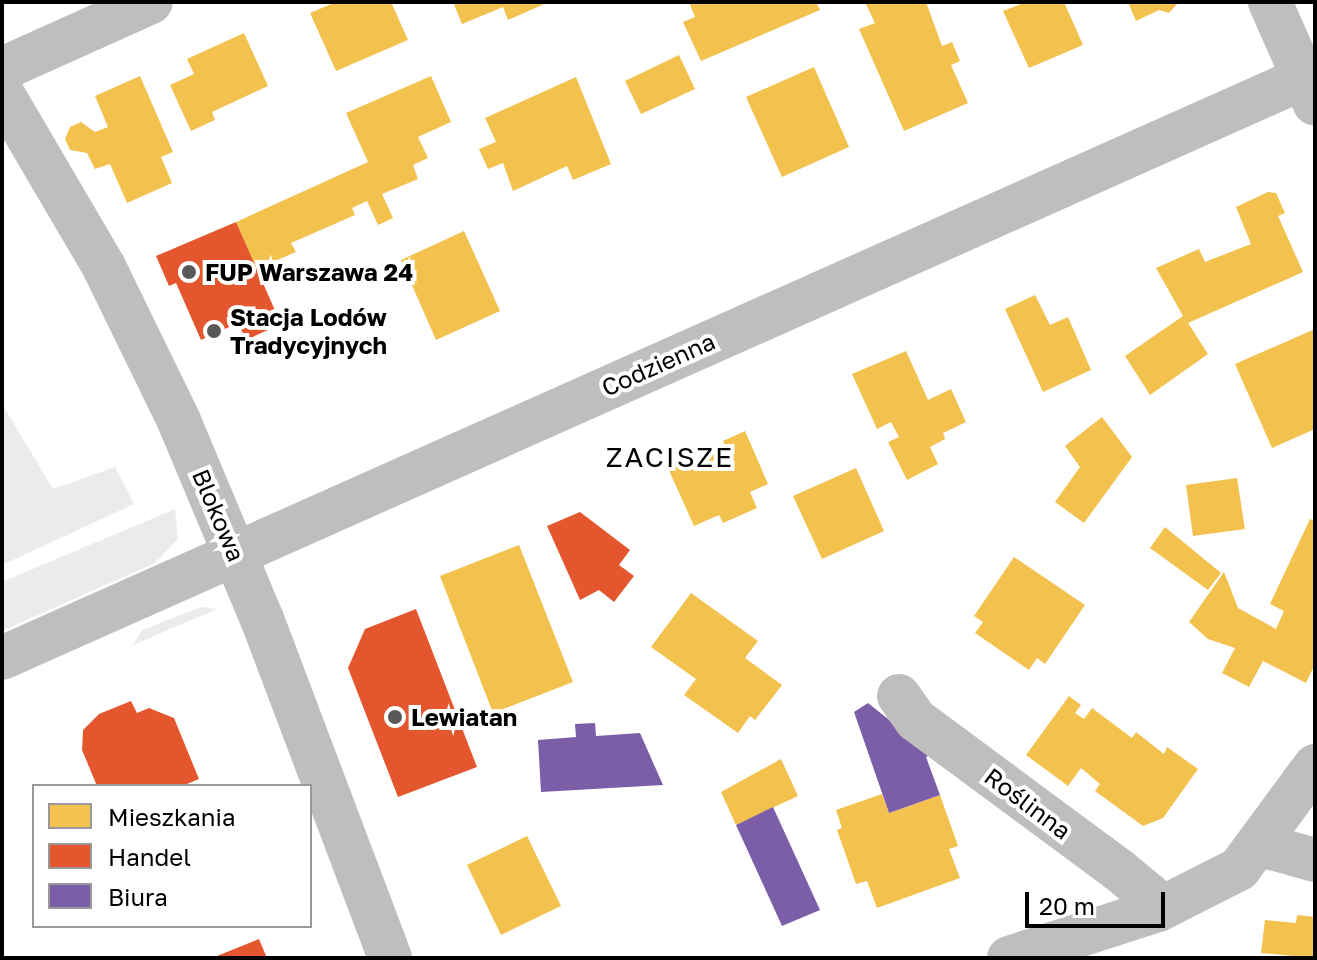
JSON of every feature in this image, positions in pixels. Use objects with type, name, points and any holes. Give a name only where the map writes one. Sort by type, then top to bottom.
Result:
[{"type":"street","points":[[2,69],[151,2]]},
{"type":"street","points":[[1270,2],[1311,85]]},
{"type":"street","name":"Codzienna","points":[[2,658],[236,552],[1311,85]]},
{"type":"street","name":"Blokowa","points":[[2,93],[104,267],[236,552],[390,958]]},
{"type":"street","name":"Roślinna","points":[[899,696],[916,720],[1119,870],[1158,910]]},
{"type":"street","points":[[1009,958],[1158,910],[1239,869],[1261,845],[1315,766]]},
{"type":"street","points":[[1261,845],[1315,860]]},
{"type":"shaded area","points":[[2,404],[53,489],[115,467],[134,504],[2,565]]},
{"type":"shaded area","points":[[175,509],[178,539],[155,563],[2,631],[2,582]]},
{"type":"shaded area","points":[[201,607],[217,609],[133,645],[142,630]]},
{"type":"building: Mieszkania","points":[[336,2],[391,2],[408,40],[336,71],[310,13]]},
{"type":"building: Mieszkania","points":[[453,2],[549,2],[508,20],[503,7],[462,24]]},
{"type":"building: Mieszkania","points":[[689,2],[816,2],[820,10],[701,61],[683,22],[695,17]]},
{"type":"building: Mieszkania","points":[[865,2],[926,2],[942,46],[952,42],[960,61],[951,65],[968,103],[904,131],[859,29],[875,23]]},
{"type":"building: Mieszkania","points":[[1026,2],[1064,2],[1083,45],[1029,68],[1003,11]]},
{"type":"building: Mieszkania","points":[[1128,2],[1179,2],[1169,13],[1159,10],[1136,21]]},
{"type":"building: Mieszkania","points":[[244,33],[268,86],[212,112],[215,120],[191,131],[170,85],[194,74],[187,59]]},
{"type":"building: Mieszkania","points":[[679,55],[695,89],[641,114],[625,81]]},
{"type":"building: Mieszkania","points":[[814,67],[849,147],[782,177],[746,97]]},
{"type":"building: Mieszkania","points":[[140,76],[173,152],[161,157],[172,183],[127,203],[110,164],[95,169],[87,153],[70,150],[65,139],[70,127],[81,122],[95,132],[108,127],[95,96]]},
{"type":"building: Mieszkania","points":[[431,76],[451,122],[418,137],[428,158],[413,165],[418,179],[382,194],[393,218],[378,225],[367,201],[352,208],[355,215],[291,243],[296,252],[256,269],[236,222],[368,162],[346,113]]},
{"type":"building: Mieszkania","points":[[576,77],[611,164],[573,180],[567,166],[513,191],[503,163],[488,169],[479,149],[496,142],[485,118]]},
{"type":"building: Mieszkania","points":[[1268,192],[1276,193],[1285,213],[1278,216],[1303,272],[1188,323],[1208,354],[1150,395],[1125,356],[1183,316],[1156,268],[1199,249],[1205,262],[1251,244],[1236,207]]},
{"type":"building: Mieszkania","points":[[464,231],[500,311],[436,340],[401,260]]},
{"type":"building: Mieszkania","points":[[1035,295],[1050,325],[1068,317],[1091,370],[1043,392],[1005,309]]},
{"type":"building: Mieszkania","points":[[1315,329],[1315,429],[1272,448],[1235,364]]},
{"type":"building: Mieszkania","points":[[906,351],[928,400],[951,389],[966,422],[943,433],[945,439],[930,447],[938,464],[907,480],[888,442],[899,437],[891,422],[877,429],[852,374]]},
{"type":"building: Mieszkania","points":[[1102,417],[1132,457],[1084,523],[1055,502],[1080,467],[1065,446]]},
{"type":"building: Mieszkania","points":[[745,431],[768,484],[750,492],[757,508],[723,523],[719,515],[694,526],[667,466],[694,455],[697,462],[726,448],[723,441]]},
{"type":"building: Mieszkania","points":[[856,468],[884,531],[822,559],[793,496]]},
{"type":"building: Mieszkania","points":[[1237,478],[1245,529],[1193,536],[1186,485]]},
{"type":"building: Mieszkania","points":[[1310,519],[1315,521],[1315,664],[1306,683],[1263,661],[1249,687],[1222,673],[1235,648],[1208,639],[1189,622],[1224,572],[1238,608],[1276,629],[1284,611],[1270,604]]},
{"type":"building: Mieszkania","points":[[1165,527],[1221,573],[1208,590],[1150,548]]},
{"type":"building: Mieszkania","points":[[519,545],[573,682],[493,713],[440,576]]},
{"type":"building: Mieszkania","points":[[1014,557],[1085,605],[1045,664],[1037,658],[1029,670],[975,633],[983,622],[974,616]]},
{"type":"building: Mieszkania","points":[[691,593],[758,641],[745,658],[782,685],[755,720],[750,716],[738,733],[684,695],[696,679],[651,647]]},
{"type":"building: Mieszkania","points":[[1069,696],[1081,705],[1075,713],[1084,719],[1092,708],[1132,738],[1136,732],[1164,754],[1167,747],[1198,769],[1163,818],[1143,826],[1095,791],[1100,784],[1081,768],[1068,786],[1026,755]]},
{"type":"building: Mieszkania","points":[[781,759],[798,796],[736,825],[721,792]]},
{"type":"building: Mieszkania","points":[[882,794],[889,813],[940,795],[958,846],[949,849],[960,878],[877,908],[867,881],[856,884],[837,830],[842,828],[836,810]]},
{"type":"building: Mieszkania","points":[[527,836],[561,906],[501,935],[467,865]]},
{"type":"building: Mieszkania","points":[[1297,915],[1315,917],[1315,958],[1261,953],[1265,920],[1296,923]]},
{"type":"building: Handel","points":[[236,222],[281,324],[246,340],[238,323],[201,340],[176,283],[169,286],[156,256]]},
{"type":"building: Handel","points":[[580,512],[630,550],[619,565],[634,576],[614,602],[599,590],[580,600],[547,526]]},
{"type":"building: Handel","points":[[416,609],[477,767],[398,797],[348,668],[365,629]]},
{"type":"building: Handel","points":[[131,701],[137,713],[149,708],[174,718],[199,779],[187,784],[96,784],[82,750],[83,730],[99,714]]},
{"type":"building: Handel","points":[[259,939],[267,958],[212,958]]},
{"type":"building: Biura","points":[[868,703],[932,754],[926,757],[940,795],[889,813],[854,712]]},
{"type":"building: Biura","points":[[595,723],[596,736],[640,733],[663,785],[541,792],[538,740],[576,737],[575,724]]},
{"type":"building: Biura","points":[[773,807],[820,910],[782,926],[736,825]]},
{"type":"place","name":"FUP Warszawa 24","points":[[189,272]]},
{"type":"place","name":"Stacja Lodów Tradycyjnych","points":[[214,331]]},
{"type":"place","name":"Lewiatan","points":[[395,717]]},
{"type":"district","name":"ZACISZE","points":[[670,457]]}]
